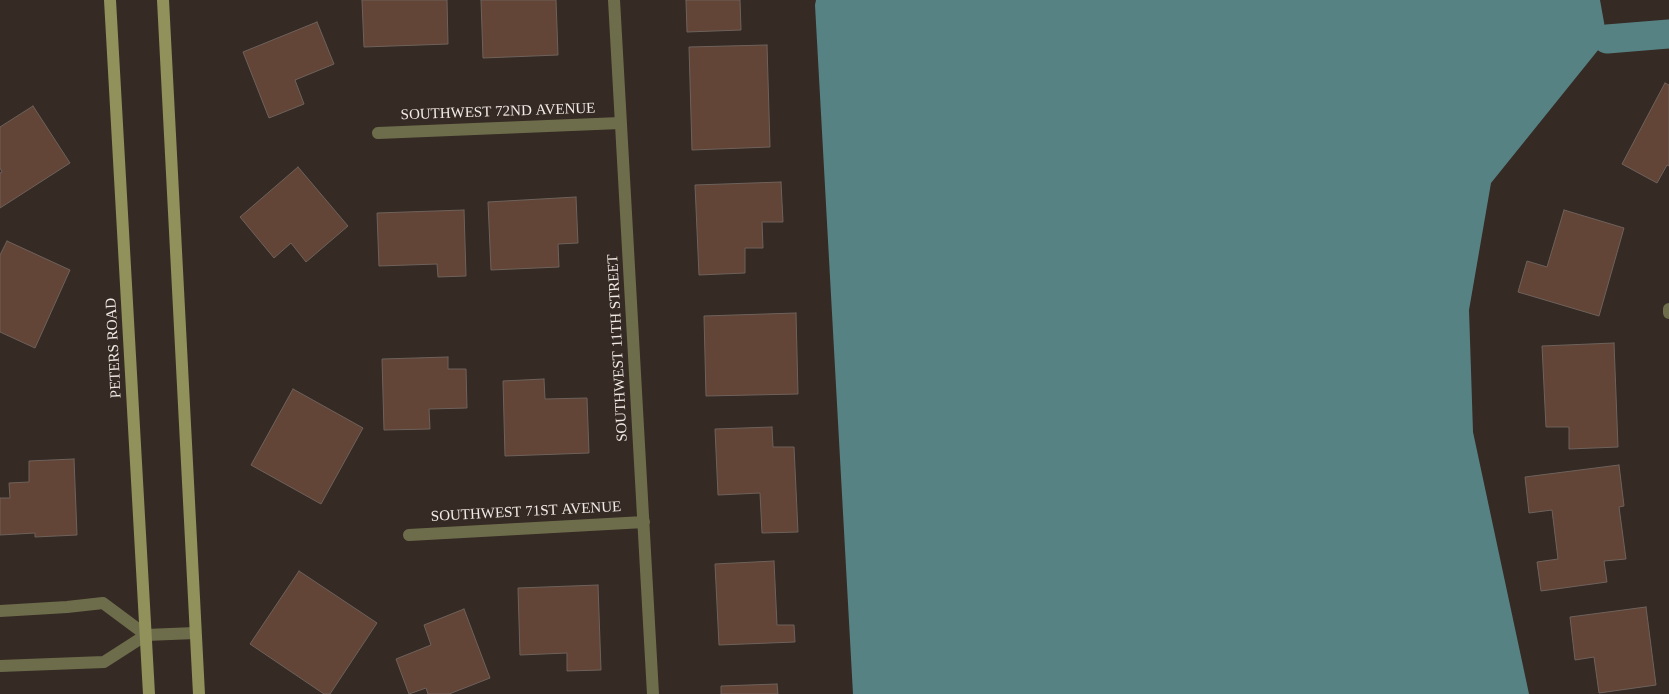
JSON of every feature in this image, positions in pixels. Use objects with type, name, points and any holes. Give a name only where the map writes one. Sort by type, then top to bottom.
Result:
[{"type":"main road","name":"PETERS ROAD","points":[[110,0],[149,694]]},
{"type":"main road","points":[[163,0],[199,694]]},
{"type":"street","name":"SOUTHWEST 11TH STREET","points":[[614,0],[653,694]]},
{"type":"street","name":"SOUTHWEST 72ND AVENUE","points":[[378,133],[620,122]]},
{"type":"street","points":[[1669,309],[1669,314]]},
{"type":"street","name":"SOUTHWEST 71ST AVENUE","points":[[409,534],[644,522]]},
{"type":"street","points":[[0,611],[67,608],[103,602],[146,635]]},
{"type":"street","points":[[0,666],[104,662],[146,635],[196,633]]},
{"type":"water","points":[[816,0],[1600,0],[1607,39],[1491,183],[1469,310],[1473,432],[1529,694],[853,694]]},
{"type":"building","points":[[362,0],[447,0],[448,44],[364,47]]},
{"type":"building","points":[[481,0],[556,0],[558,55],[483,58]]},
{"type":"building","points":[[686,0],[740,0],[741,30],[687,32]]},
{"type":"building","points":[[317,22],[334,64],[295,80],[304,104],[269,118],[243,52]]},
{"type":"building","points":[[767,45],[770,147],[692,150],[689,47]]},
{"type":"building","points":[[1665,83],[1669,85],[1669,166],[1667,165],[1657,183],[1622,164]]},
{"type":"building","points":[[33,106],[70,163],[0,208],[0,173],[2,172],[0,168],[0,127]]},
{"type":"building","points":[[298,167],[348,226],[306,262],[291,243],[274,258],[240,217]]},
{"type":"building","points":[[781,182],[783,222],[762,222],[763,248],[745,248],[745,273],[699,275],[695,185]]},
{"type":"building","points":[[576,197],[578,243],[558,244],[559,267],[491,270],[488,202]]},
{"type":"building","points":[[464,210],[466,276],[438,277],[437,264],[379,266],[377,213]]},
{"type":"building","points":[[1564,210],[1624,228],[1599,316],[1518,292],[1527,261],[1547,267]]},
{"type":"building","points":[[7,241],[70,270],[35,348],[0,332],[0,255]]},
{"type":"building","points":[[796,313],[798,394],[706,396],[704,316]]},
{"type":"building","points":[[1614,343],[1618,447],[1569,449],[1569,427],[1546,427],[1542,346]]},
{"type":"building","points":[[448,357],[448,369],[466,369],[467,408],[429,409],[430,429],[384,430],[382,359]]},
{"type":"building","points":[[544,379],[545,399],[587,398],[589,453],[505,456],[503,381]]},
{"type":"building","points":[[293,389],[363,428],[321,504],[251,465]]},
{"type":"building","points":[[772,427],[773,447],[794,447],[798,532],[762,533],[760,493],[718,495],[715,429]]},
{"type":"building","points":[[74,459],[77,535],[35,537],[35,533],[0,535],[0,498],[10,498],[9,483],[29,482],[29,461]]},
{"type":"building","points":[[1619,465],[1624,506],[1619,507],[1626,559],[1604,561],[1607,582],[1541,591],[1537,562],[1558,559],[1552,510],[1529,513],[1525,477]]},
{"type":"building","points":[[774,561],[777,625],[794,625],[795,642],[719,645],[715,564]]},
{"type":"building","points":[[299,571],[377,623],[330,694],[324,694],[250,644]]},
{"type":"building","points":[[598,585],[601,670],[567,671],[567,653],[520,655],[518,588]]},
{"type":"building","points":[[1646,607],[1656,685],[1599,693],[1594,657],[1575,660],[1570,617]]},
{"type":"building","points":[[464,609],[490,678],[449,694],[428,694],[426,688],[409,694],[396,659],[431,645],[424,625]]},
{"type":"building","points":[[777,684],[778,694],[721,694],[721,686]]},
{"type":"waterway","points":[[1607,39],[1669,34]]}]
